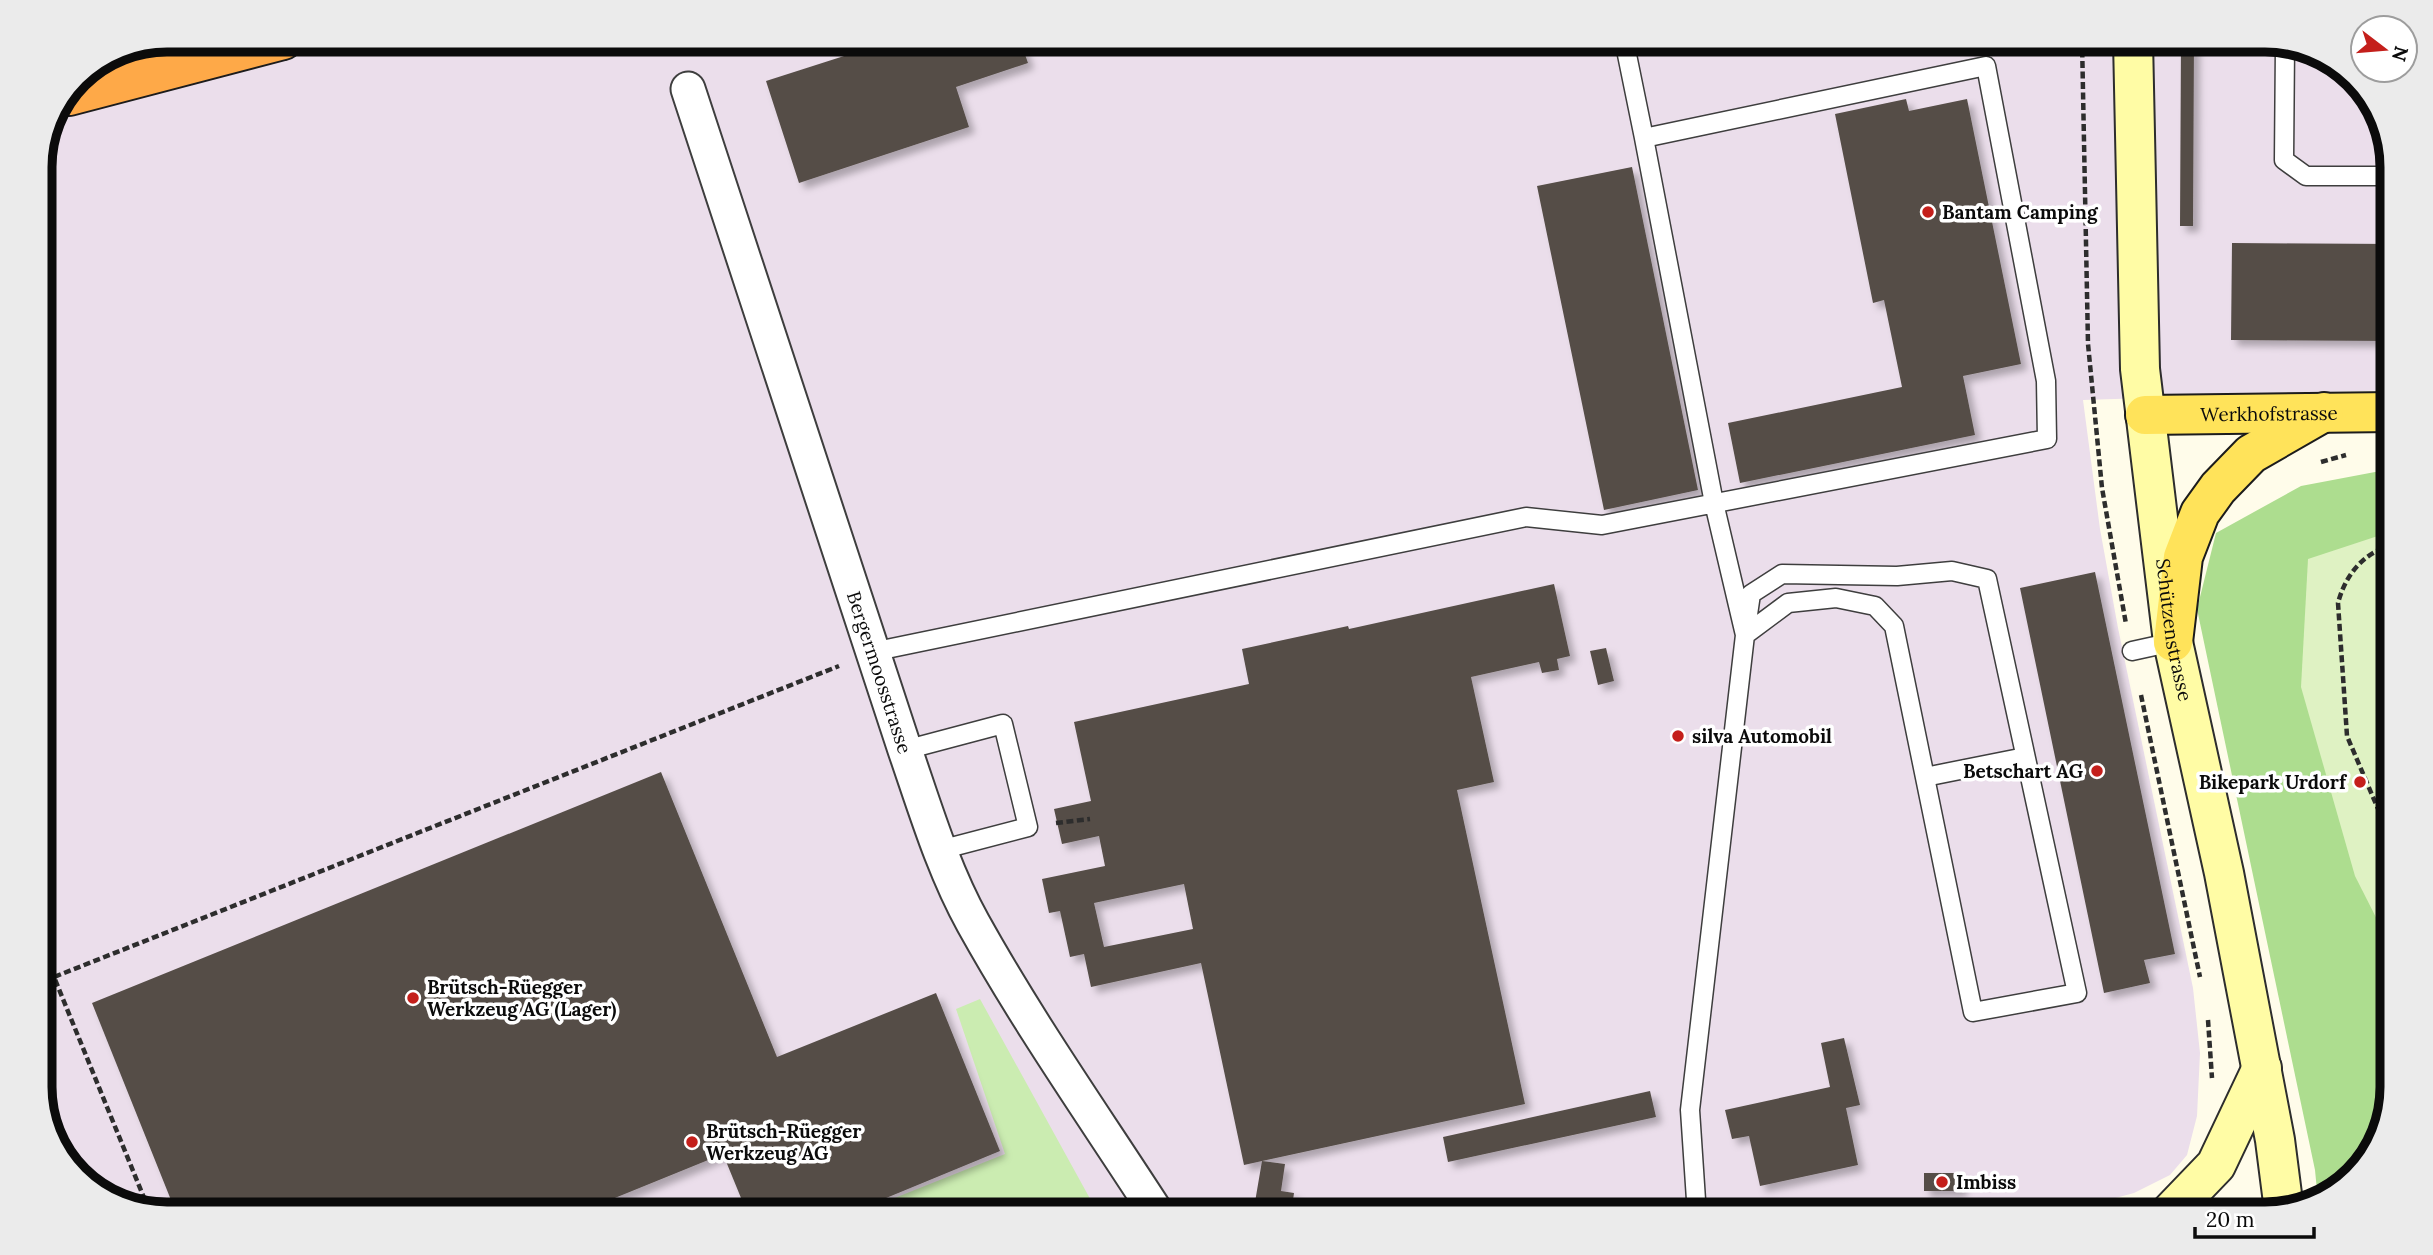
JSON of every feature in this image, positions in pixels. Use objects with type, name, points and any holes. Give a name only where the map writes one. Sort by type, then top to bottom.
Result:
[{"type":"highway","points":[[80,93],[237,52]]},
{"type":"main road","name":"Schützenstrasse","points":[[2133,52],[2140,369],[2173,642],[2224,873],[2275,1140],[2283,1202]]},
{"type":"main road","points":[[2173,642],[2183,557],[2200,513],[2217,488],[2251,454],[2323,412]]},
{"type":"main road","name":"Werkhofstrasse","points":[[2145,415],[2380,412]]},
{"type":"main road","points":[[2180,1202],[2216,1165],[2262,1068]]},
{"type":"street","name":"Bergermoosstrasse","points":[[688,89],[872,652],[940,850],[972,922],[1038,1030],[1150,1202]]},
{"type":"lane","points":[[1626,52],[1714,503],[1745,635]]},
{"type":"lane","points":[[2285,55],[2284,160],[2306,176],[2380,176]]},
{"type":"lane","points":[[872,652],[1526,517],[1602,525],[2047,439],[2046,381],[1986,66],[1644,138]]},
{"type":"lane","points":[[1696,1202],[1690,1110],[1745,635],[1751,594],[1782,574],[1897,576],[1952,571],[1987,579],[2077,993],[1973,1012],[1894,626],[1875,606],[1836,598],[1788,603],[1745,635]]},
{"type":"lane","points":[[2132,651],[2173,642]]},
{"type":"lane","points":[[905,750],[1003,724],[1028,827],[940,850]]},
{"type":"lane","points":[[1925,777],[2025,757]]},
{"type":"path","points":[[2102,488],[2111,487]]},
{"type":"path","points":[[2380,551],[2354,568],[2343,583],[2337,603],[2347,736],[2380,815]]},
{"type":"path","points":[[145,1201],[54,977],[872,652]]},
{"type":"shaded area","points":[[168,52],[2266,52],[2288,55],[2316,64],[2352,92],[2369,117],[2378,145],[2380,390],[2083,400],[2100,529],[2118,628],[2193,988],[2200,1053],[2197,1116],[2187,1155],[2170,1175],[2134,1193],[2100,1202],[152,1202],[117,1191],[92,1174],[72,1151],[59,1124],[53,1095],[53,160],[56,138],[64,117],[76,97],[110,68],[145,55]]},
{"type":"green space","points":[[2380,472],[2380,1088],[2374,1124],[2361,1151],[2336,1179],[2317,1190],[2315,1170],[2197,609],[2216,533],[2301,486]]},
{"type":"green space","name":"Bikepark Urdorf","points":[[2380,535],[2380,925],[2355,876],[2301,687],[2308,559]]},
{"type":"green space","points":[[980,999],[1092,1202],[885,1202],[1005,1154],[956,1009]]},
{"type":"building","points":[[857,52],[1024,52],[1028,63],[956,87],[969,127],[799,183],[766,81]]},
{"type":"building","points":[[2181,52],[2194,52],[2193,226],[2180,226]]},
{"type":"building","name":"Bantam Camping","points":[[1906,99],[1909,111],[1967,99],[2021,364],[1963,376],[1975,435],[1740,483],[1728,423],[1902,387],[1884,300],[1873,303],[1835,114]]},
{"type":"building","points":[[1632,167],[1698,490],[1604,510],[1537,186]]},
{"type":"building","points":[[2232,243],[2380,244],[2380,341],[2231,340]]},
{"type":"building","name":"Betschart AG","points":[[2095,572],[2175,954],[2144,960],[2150,983],[2104,993],[2020,588]]},
{"type":"building","points":[[1554,584],[1570,656],[1557,659],[1559,670],[1542,673],[1539,662],[1471,677],[1494,782],[1457,790],[1525,1104],[1244,1165],[1201,963],[1091,987],[1084,954],[1070,957],[1060,911],[1049,913],[1042,879],[1105,866],[1099,836],[1062,844],[1054,809],[1091,801],[1074,722],[1249,684],[1242,649],[1348,626],[1349,629]],"holes":[[[1184,884],[1193,929],[1104,947],[1094,903]]]},
{"type":"building","points":[[1606,648],[1614,681],[1598,685],[1590,651]]},
{"type":"building","name":"Brütsch-Rüegger Werkzeug AG (Lager)","points":[[661,772],[777,1057],[936,993],[1000,1151],[876,1202],[743,1202],[723,1154],[605,1202],[172,1202],[92,1003]]},
{"type":"building","points":[[1844,1038],[1860,1105],[1846,1108],[1858,1165],[1760,1186],[1749,1136],[1732,1139],[1725,1110],[1830,1087],[1821,1043]]},
{"type":"building","points":[[1650,1091],[1656,1117],[1448,1162],[1443,1137]]},
{"type":"building","points":[[1262,1161],[1285,1164],[1281,1191],[1294,1193],[1293,1202],[1255,1202]]},
{"type":"building","name":"Imbiss","points":[[1924,1173],[1961,1173],[1961,1191],[1924,1191]]},
{"type":"place","name":"Bantam Camping","points":[[1928,212]]},
{"type":"place","name":"silva Automobil","points":[[1678,736]]},
{"type":"place","name":"Betschart AG","points":[[2097,771]]},
{"type":"place","name":"Bikepark Urdorf","points":[[2360,782]]},
{"type":"place","name":"Brütsch-Rüegger Werkzeug AG (Lager)","points":[[413,998]]},
{"type":"place","name":"Brütsch-Rüegger Werkzeug AG","points":[[692,1142]]},
{"type":"place","name":"Imbiss","points":[[1942,1182]]}]
